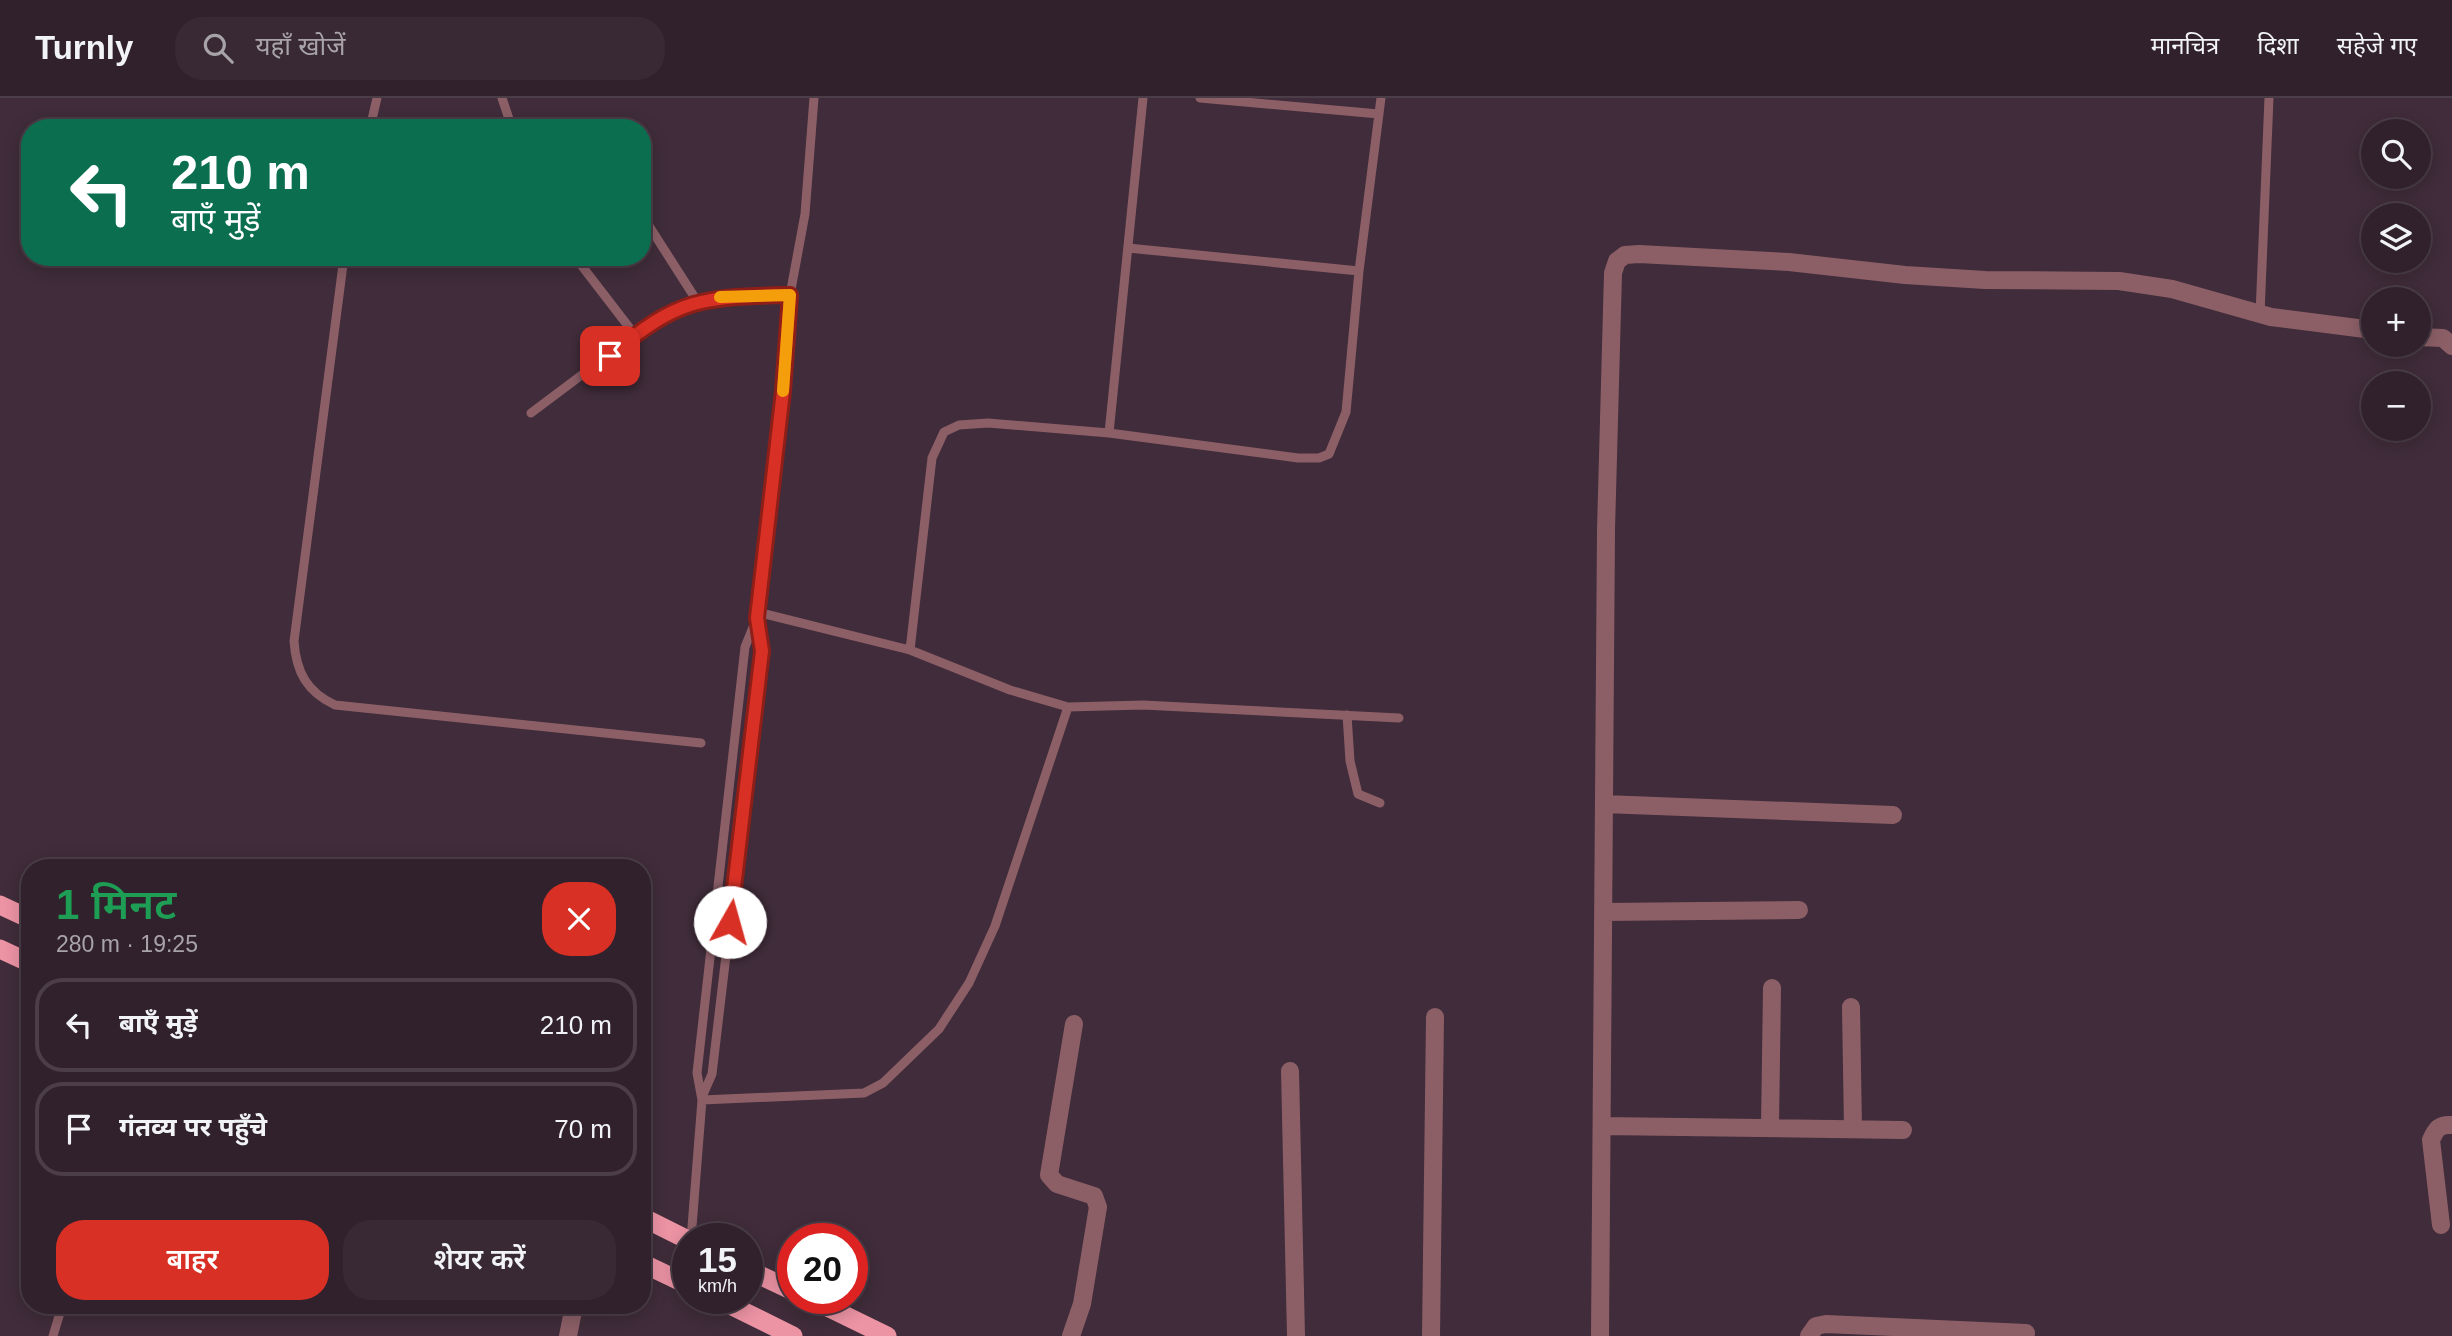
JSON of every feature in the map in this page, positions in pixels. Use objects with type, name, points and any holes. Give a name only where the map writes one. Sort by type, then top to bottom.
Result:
[{"type":"highway","points":[[0,905],[21,915]]},
{"type":"highway","points":[[0,949],[21,959]]},
{"type":"highway","points":[[651,1221],[672,1231]]},
{"type":"highway","points":[[651,1267],[672,1277]]},
{"type":"highway","points":[[748,1314],[793,1336]]},
{"type":"highway","points":[[842,1314],[887,1336]]},
{"type":"street","points":[[1600,1336],[1606,530],[1613,273],[1617,261],[1625,255],[1639,254],[1703,256],[1919,276],[2119,281],[2172,289],[2260,314],[2361,328]]},
{"type":"street","points":[[2431,338],[2443,338],[2452,346]]},
{"type":"street","points":[[1604,804],[1893,815]]},
{"type":"street","points":[[1603,912],[1799,910]]},
{"type":"street","points":[[1770,1127],[1772,988]]},
{"type":"street","points":[[1851,1007],[1853,1129]]},
{"type":"street","points":[[1431,1336],[1435,1017]]},
{"type":"street","points":[[1071,1336],[1082,1304],[1098,1207],[1094,1196],[1057,1184],[1049,1175],[1074,1024]]},
{"type":"street","points":[[1290,1071],[1297,1336]]},
{"type":"street","points":[[2441,1226],[2431,1140],[2435,1129],[2442,1124],[2452,1125]]},
{"type":"street","points":[[1602,1126],[1903,1130]]},
{"type":"street","points":[[568,1336],[572,1314]]},
{"type":"street","points":[[1809,1336],[1816,1326],[1826,1324],[2025,1333]]},
{"type":"lane","points":[[372,119],[377,98]]},
{"type":"lane","points":[[502,98],[509,119]]},
{"type":"lane","points":[[690,1223],[702,1098],[697,1073],[745,647],[757,615],[783,391],[790,295],[805,214],[814,98]]},
{"type":"lane","points":[[1109,433],[1143,98]]},
{"type":"lane","points":[[1200,98],[1379,114]]},
{"type":"lane","points":[[910,650],[932,458],[944,432],[959,425],[988,424],[1109,433],[1298,458],[1319,458],[1329,454],[1346,412],[1359,271],[1381,98]]},
{"type":"lane","points":[[2260,314],[2269,98]]},
{"type":"lane","points":[[651,229],[698,301]]},
{"type":"lane","points":[[1128,248],[1359,271]]},
{"type":"lane","points":[[343,266],[295,641],[295,658],[303,679],[317,696],[335,705],[701,743]]},
{"type":"lane","points":[[582,266],[635,335]]},
{"type":"lane","points":[[531,413],[635,335],[676,309],[698,301],[790,295]]},
{"type":"lane","points":[[757,615],[910,650],[1010,690],[1068,707],[1143,705],[1399,718]]},
{"type":"lane","points":[[702,1098],[712,1074],[762,651],[757,615]]},
{"type":"lane","points":[[702,1098],[864,1093],[883,1083],[939,1028],[970,984],[995,926],[1068,707]]},
{"type":"lane","points":[[1347,715],[1353,782],[1358,794],[1380,803]]},
{"type":"lane","points":[[53,1336],[60,1314]]},
{"type":"slow traffic","points":[[720,297],[790,295],[783,391]]},
{"type":"route","points":[[610,356],[635,335],[676,309],[698,301],[719,297],[790,295],[783,391],[757,618],[762,651],[730,922]]}]
